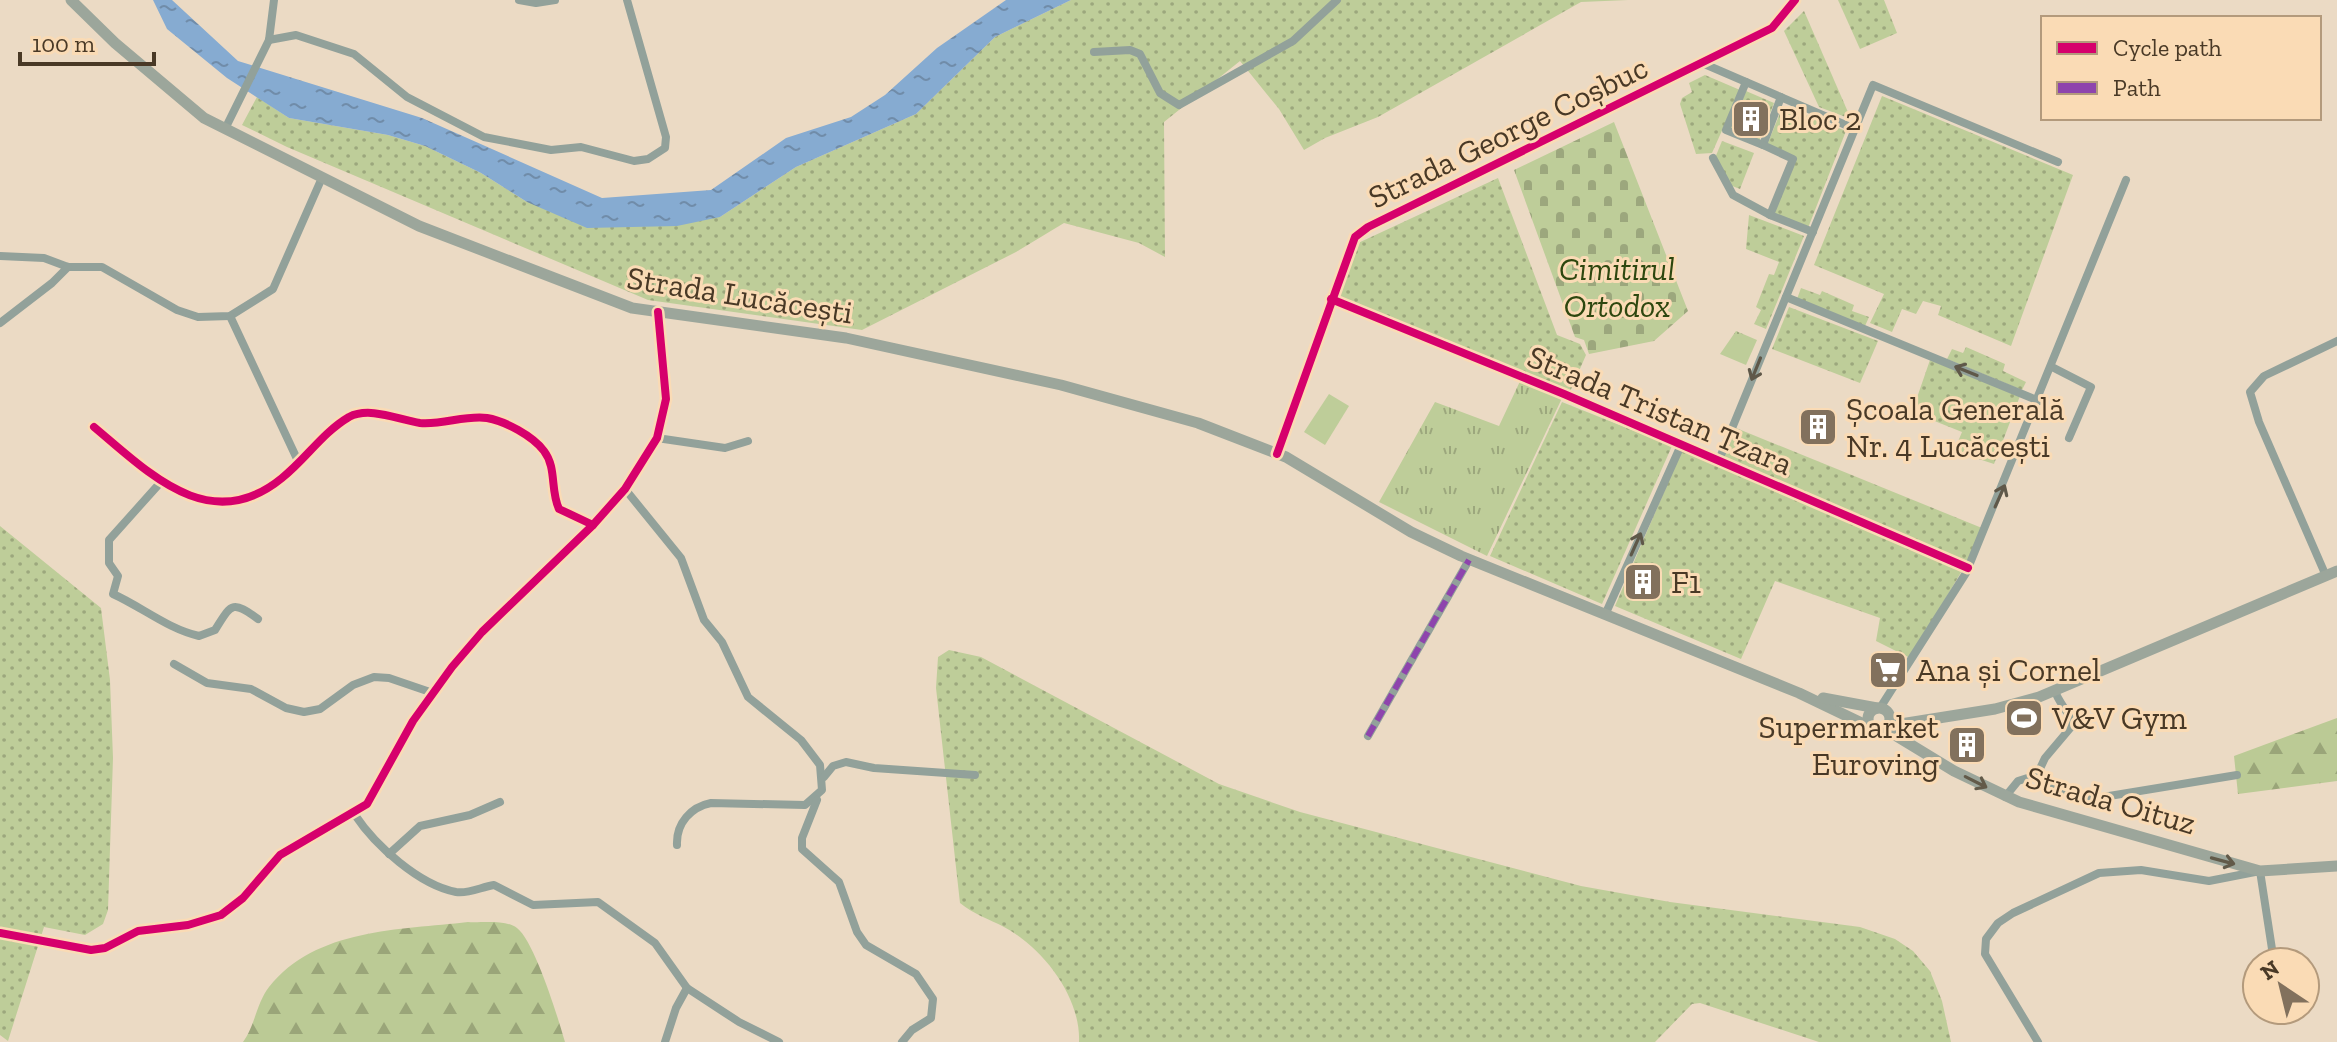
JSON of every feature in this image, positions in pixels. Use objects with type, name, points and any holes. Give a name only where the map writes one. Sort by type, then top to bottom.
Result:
[{"type":"main road","name":"Strada Lucăcești","points":[[71,0],[115,43],[204,118],[321,180],[419,226],[632,308],[846,338],[1061,385],[1198,423],[1277,454],[1411,532],[1469,560],[1799,693]]},
{"type":"main road","name":"Strada George Coșbuc","points":[[1277,454],[1355,237],[1368,227],[1772,28],[1795,0]]},
{"type":"main road","points":[[1882,728],[2007,706],[2055,691],[2331,573]]},
{"type":"main road","points":[[1799,693],[1900,714],[1939,716]]},
{"type":"main road","name":"Strada Oituz","points":[[1799,693],[1882,728],[2005,797],[2260,871],[2337,866]]},
{"type":"main road","points":[[1881,708],[1890,716],[1882,728]]},
{"type":"main road","points":[[1881,708],[1868,717],[1882,728]]},
{"type":"street","points":[[225,129],[269,40],[274,0]]},
{"type":"street","points":[[519,0],[536,3],[555,0]]},
{"type":"street","points":[[269,40],[296,35],[354,54],[407,97],[484,137],[551,150],[581,147],[634,161],[657,155],[665,148],[666,137],[627,0]]},
{"type":"street","points":[[1094,52],[1130,50],[1140,54],[1160,93],[1179,105],[1293,41],[1337,0]]},
{"type":"street","points":[[1702,63],[1855,129]]},
{"type":"street","points":[[1746,82],[1726,130],[1793,159],[1770,215]]},
{"type":"street","points":[[1719,460],[1873,85],[2058,162]]},
{"type":"street","points":[[1763,145],[1781,97]]},
{"type":"street","points":[[1713,158],[1733,195],[1770,215],[1813,232]]},
{"type":"street","points":[[0,256],[44,258],[68,267],[88,264],[109,269],[189,314],[230,316],[273,289],[321,180]]},
{"type":"street","points":[[1881,708],[1968,568],[2039,401],[2126,180]]},
{"type":"street","points":[[0,323],[68,267]]},
{"type":"street","points":[[1786,297],[2039,401]]},
{"type":"street","name":"Strada Tristan Tzara","points":[[1331,299],[1682,443],[1968,568]]},
{"type":"street","points":[[0,933],[91,950],[105,948],[138,931],[214,919],[243,898],[280,855],[355,815],[378,789],[413,721],[469,646],[593,525],[625,489],[657,438],[666,399],[658,312]]},
{"type":"street","points":[[230,316],[298,461]]},
{"type":"street","points":[[2331,573],[2259,422],[2250,392],[2264,376],[2337,341]]},
{"type":"street","points":[[2052,367],[2091,387],[2069,438]]},
{"type":"street","points":[[94,427],[160,483],[190,497],[220,502],[240,501],[262,493],[331,429],[353,415],[375,413],[433,424],[491,419],[539,445],[551,465],[559,509],[593,525]]},
{"type":"street","points":[[657,438],[725,448],[748,441]]},
{"type":"street","points":[[1605,615],[1682,443]]},
{"type":"street","points":[[160,483],[109,540],[109,563],[118,576],[113,594],[127,598],[173,627],[199,636],[215,630],[222,615],[232,607],[240,607],[258,619]]},
{"type":"street","points":[[625,489],[681,558],[704,620],[722,642],[748,697],[801,740],[820,765],[824,778]]},
{"type":"street","points":[[1368,736],[1469,560]]},
{"type":"street","points":[[174,664],[207,683],[251,689],[286,708],[304,712],[320,709],[353,685],[374,677],[389,678],[433,693]]},
{"type":"street","points":[[2037,775],[2045,758],[2072,726],[2071,718],[2060,706],[2055,691]]},
{"type":"street","points":[[902,1042],[912,1030],[931,1018],[933,999],[916,974],[866,945],[857,932],[839,882],[802,849],[802,838],[824,778],[833,766],[846,762],[874,768],[975,775]]},
{"type":"street","points":[[2005,797],[2018,781],[2037,775],[2067,792],[2097,798],[2237,775]]},
{"type":"street","points":[[677,845],[680,826],[698,807],[711,803],[798,806],[819,795]]},
{"type":"street","points":[[389,854],[420,826],[470,815],[500,802]]},
{"type":"street","points":[[355,815],[389,854],[456,892],[494,885],[533,905],[598,902],[655,943],[687,988],[739,1022],[779,1042]]},
{"type":"street","points":[[2038,1042],[1989,960],[1986,939],[1998,923],[2085,877],[2141,870],[2209,881],[2260,871],[2272,946]]},
{"type":"street","points":[[665,1042],[676,1008],[687,988]]},
{"type":"green space","points":[[1071,0],[1628,0],[1581,2],[1378,117],[1325,138],[1304,150],[1279,109],[1240,61],[1164,122],[1165,257],[1139,243],[1064,223],[1016,252],[862,330],[648,300],[242,125],[257,97],[289,118],[388,135],[425,146],[481,173],[527,202],[720,217],[796,167],[916,114],[995,37]]},
{"type":"green space","points":[[1838,0],[1884,0],[1897,33],[1860,49]]},
{"type":"green space","points":[[1804,11],[1851,119],[1819,107],[1784,31]]},
{"type":"green space","points":[[1705,75],[1740,90],[1712,153],[1696,154],[1680,104],[1682,98],[1692,92],[1689,83]]},
{"type":"green space","points":[[1746,91],[1774,103],[1759,141],[1730,129]]},
{"type":"green space","points":[[1882,96],[2073,175],[2011,346],[1938,315],[1941,306],[1923,301],[1916,314],[1902,309],[1892,332],[1870,323],[1884,294],[1814,265]]},
{"type":"green space","points":[[1783,106],[1846,131],[1808,228],[1774,213],[1796,158],[1767,145]]},
{"type":"green space","name":"Cimitirul Ortodox","points":[[1614,122],[1688,311],[1654,341],[1589,354],[1584,340],[1575,337],[1514,170]]},
{"type":"green space","points":[[1722,141],[1754,153],[1740,189],[1727,184],[1715,158]]},
{"type":"green space","points":[[1498,178],[1557,335],[1580,344],[1586,355],[1569,394],[1337,301],[1356,244]]},
{"type":"green space","points":[[1749,215],[1804,236],[1766,329],[1754,324],[1761,310],[1756,307],[1769,274],[1774,275],[1779,262],[1746,249]]},
{"type":"green space","points":[[1801,288],[1820,295],[1822,291],[1854,305],[1852,311],[1869,317],[1865,326],[1797,299]]},
{"type":"green space","points":[[1789,307],[1878,341],[1860,383],[1772,349]]},
{"type":"green space","points":[[1736,331],[1757,340],[1746,365],[1720,354]]},
{"type":"green space","points":[[1966,347],[2005,364],[2003,371],[2026,382],[2022,390],[1947,359],[1952,349],[1963,353]]},
{"type":"green space","points":[[1930,360],[2020,396],[1994,464],[1954,451],[1962,432],[1912,412]]},
{"type":"green space","points":[[1522,377],[1564,394],[1487,556],[1379,502],[1435,402],[1499,426]]},
{"type":"green space","points":[[1329,394],[1349,406],[1325,445],[1304,432]]},
{"type":"green space","points":[[1562,402],[1672,446],[1602,604],[1490,556]]},
{"type":"green space","points":[[1736,428],[1982,528],[1966,563],[1723,459]]},
{"type":"green space","points":[[1682,450],[1963,569],[1910,658],[1876,641],[1880,618],[1775,581],[1741,659],[1615,606]]},
{"type":"green space","points":[[0,526],[101,608],[110,680],[113,758],[108,910],[103,924],[85,935],[44,927],[8,1041],[0,1035]]},
{"type":"green space","points":[[949,650],[981,657],[1219,784],[1300,812],[1581,886],[1670,902],[1860,927],[1895,939],[1913,951],[1930,971],[1942,1001],[1951,1042],[1819,1042],[1700,1003],[1692,1004],[1655,1042],[1079,1042],[1074,1008],[1045,961],[1019,936],[960,903],[936,688],[938,657]]},
{"type":"green space","points":[[2337,718],[2337,781],[2238,794],[2234,756]]},
{"type":"green space","points":[[468,922],[506,923],[524,936],[545,981],[565,1042],[243,1042],[269,987],[288,968],[310,953],[361,935]]},
{"type":"water","points":[[153,0],[172,0],[238,61],[422,118],[602,198],[711,190],[786,138],[851,117],[885,95],[937,48],[1006,0],[1071,0],[995,37],[916,114],[796,167],[720,217],[677,226],[587,228],[527,202],[481,173],[425,146],[388,135],[289,118],[227,78],[167,29]]},
{"type":"marked path","points":[[1368,736],[1469,560]]},
{"type":"cycle path","points":[[1277,454],[1355,237],[1368,227],[1772,28],[1795,0]]},
{"type":"cycle path","points":[[1331,299],[1564,394],[1968,568]]},
{"type":"cycle path","points":[[0,933],[91,950],[105,948],[138,931],[188,925],[221,915],[243,898],[280,855],[367,804],[413,721],[452,667],[482,632],[593,525],[625,489],[657,438],[666,399],[658,312]]},
{"type":"cycle path","points":[[94,427],[136,463],[182,492],[205,500],[230,501],[256,495],[282,478],[331,431],[357,414],[375,413],[420,423],[487,418],[518,430],[539,445],[551,465],[559,509],[593,525]]},
{"type":"place","name":"Bloc 2","points":[[1751,119]]},
{"type":"place","name":"Școala Generală Nr. 4 Lucăcești","points":[[1818,427]]},
{"type":"place","name":"F1","points":[[1643,582]]},
{"type":"place","name":"Ana și Cornel","points":[[1888,670]]},
{"type":"place","name":"V&V Gym","points":[[2024,718]]},
{"type":"place","name":"Supermarket Euroving","points":[[1967,745]]}]
